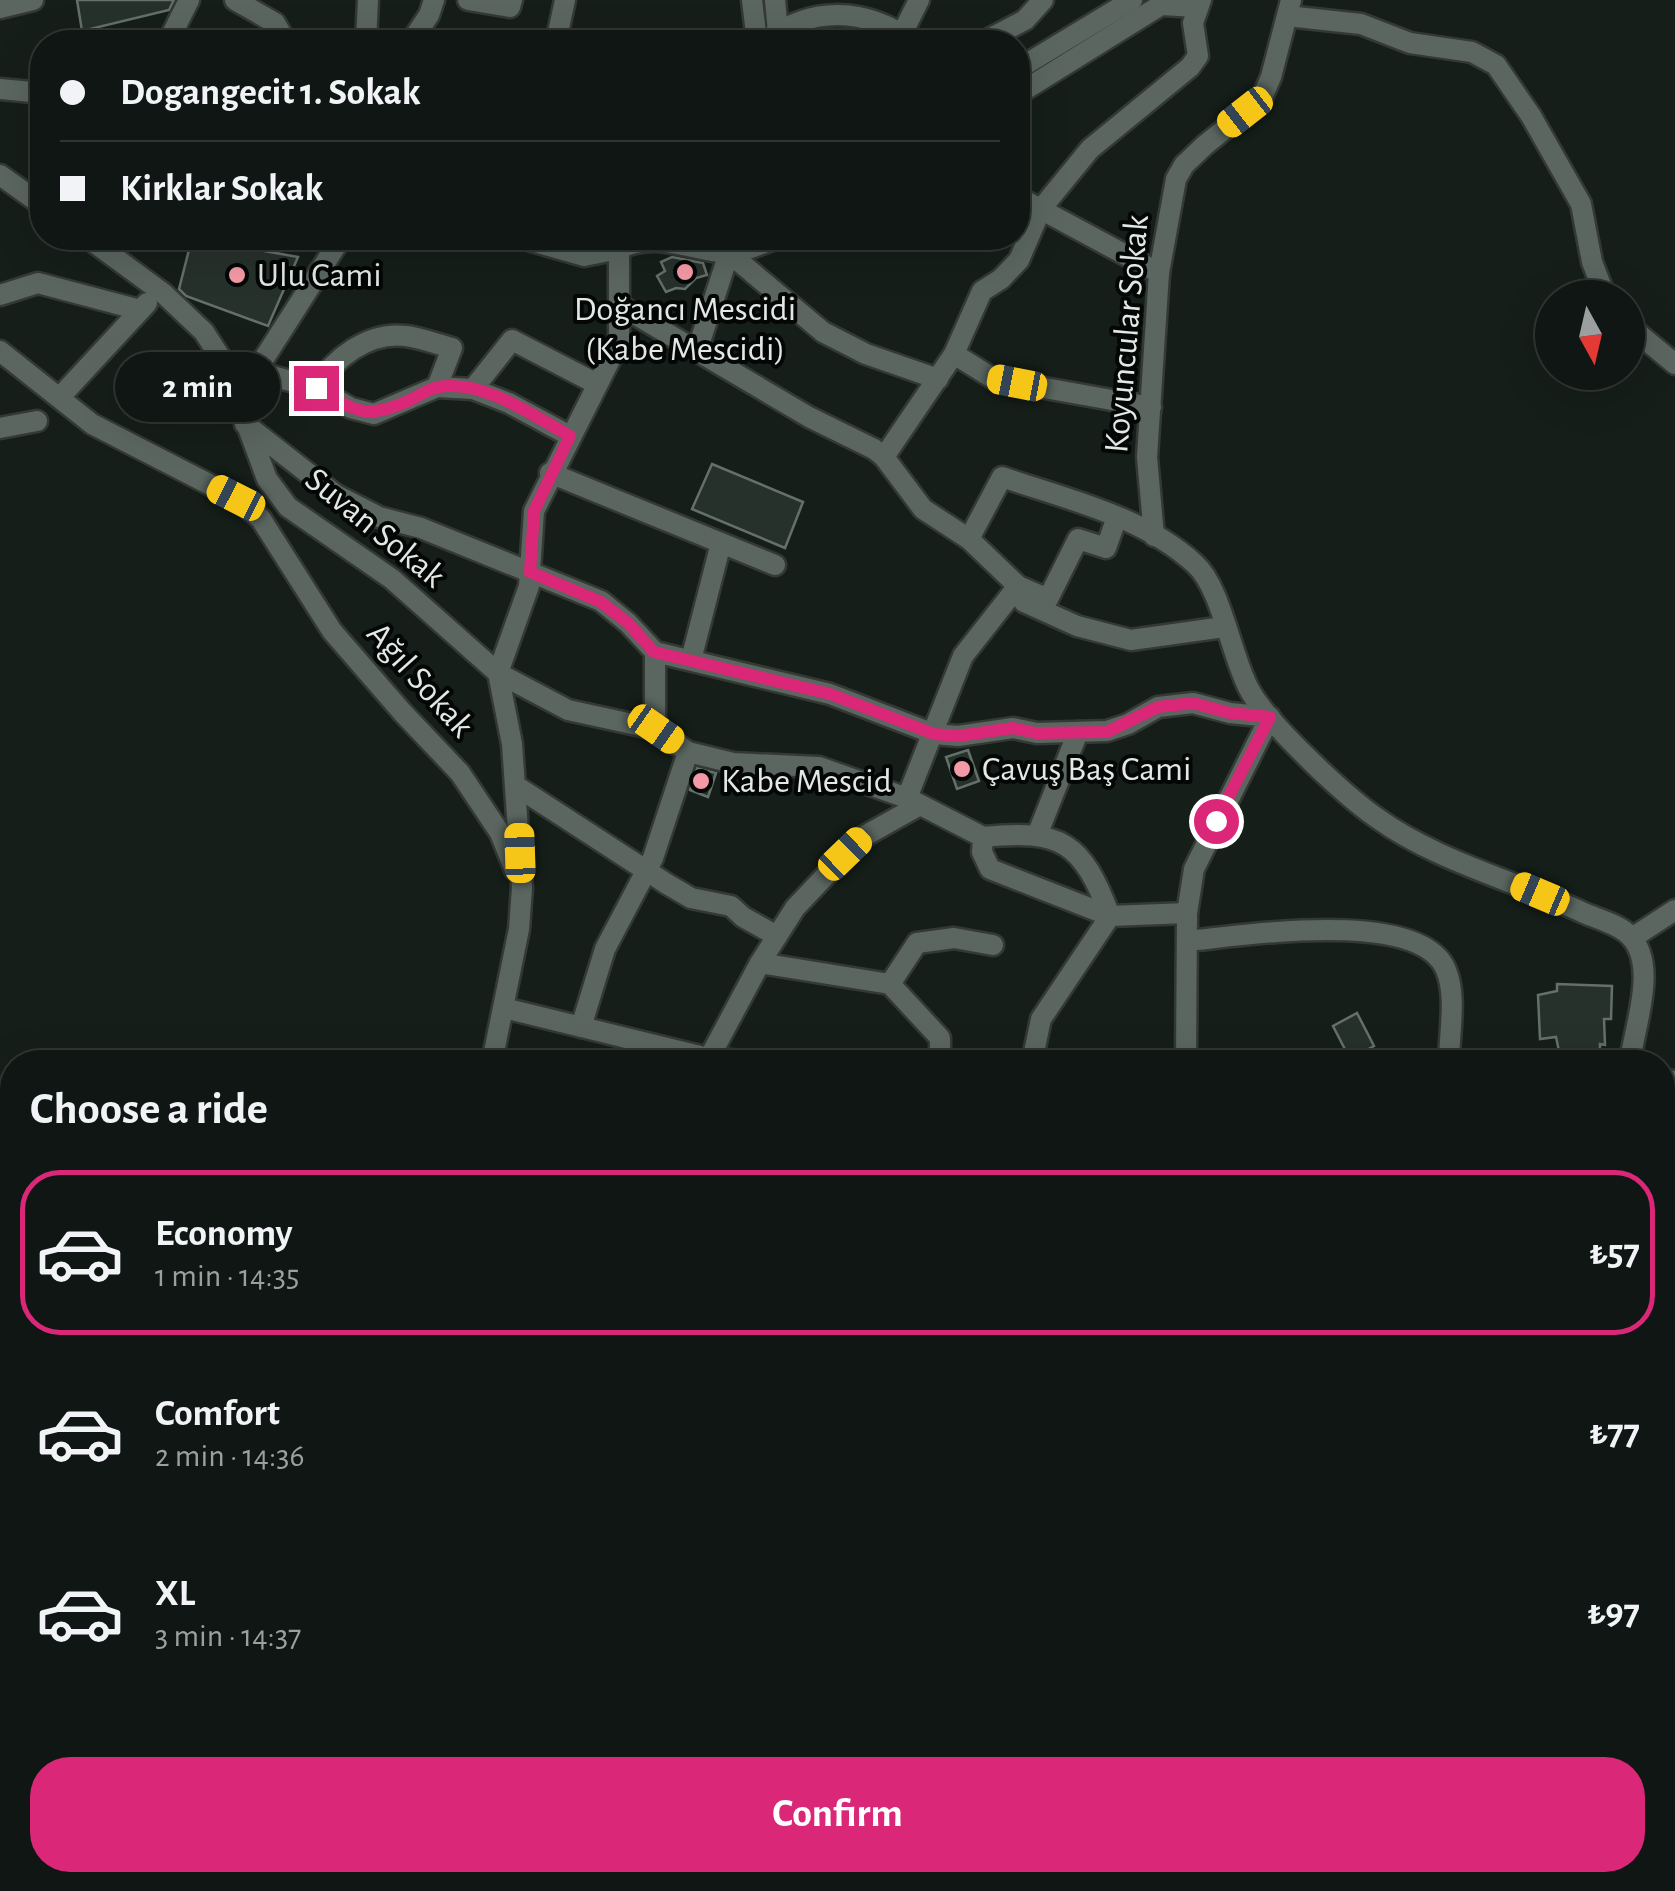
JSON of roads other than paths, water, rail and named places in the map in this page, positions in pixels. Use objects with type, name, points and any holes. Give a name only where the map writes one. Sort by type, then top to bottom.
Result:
[{"type":"street","points":[[0,8],[33,0]]},
{"type":"street","points":[[174,30],[188,0]]},
{"type":"street","points":[[235,0],[266,8],[279,30]]},
{"type":"street","points":[[367,30],[368,0]]},
{"type":"street","points":[[419,30],[434,0]]},
{"type":"street","points":[[468,0],[510,6],[512,0]]},
{"type":"street","points":[[558,30],[564,0]]},
{"type":"street","points":[[752,0],[763,30]]},
{"type":"street","points":[[768,30],[775,0]]},
{"type":"street","points":[[910,30],[919,0]]},
{"type":"street","points":[[1005,30],[1024,20],[1043,0]]},
{"type":"street","points":[[1030,61],[1132,0]]},
{"type":"street","points":[[1030,87],[1161,5],[1200,3],[1193,23],[1198,56],[1190,67],[1090,149],[1041,209],[1030,234]]},
{"type":"street","points":[[790,30],[855,7],[894,30]]},
{"type":"street","points":[[1289,8],[1361,24],[1410,43],[1472,52],[1496,65],[1582,204],[1599,280]]},
{"type":"street","name":"Koyuncular Sokak","points":[[1154,536],[1147,457],[1159,273],[1176,179],[1204,145],[1261,100],[1289,8]]},
{"type":"street","points":[[0,89],[30,91]]},
{"type":"street","points":[[0,175],[30,196]]},
{"type":"street","points":[[1030,203],[1159,273]]},
{"type":"street","name":"Suvan Sokak","points":[[104,250],[158,290],[204,332],[224,363],[266,478],[288,507],[392,579],[498,674],[568,710],[656,729]]},
{"type":"street","points":[[256,371],[333,250]]},
{"type":"street","points":[[563,250],[584,256],[615,250]]},
{"type":"street","points":[[495,1050],[519,929],[522,888],[516,786],[498,674],[529,586],[534,511],[620,342],[620,250]]},
{"type":"street","points":[[713,250],[729,254],[823,332],[866,354],[938,379]]},
{"type":"street","points":[[729,254],[741,250]]},
{"type":"street","points":[[884,457],[954,354],[982,291],[1002,279],[1023,250]]},
{"type":"street","points":[[697,351],[729,254]]},
{"type":"street","points":[[0,295],[38,283],[140,310]]},
{"type":"street","points":[[60,397],[158,290]]},
{"type":"street","points":[[620,305],[884,457],[923,508],[968,539],[1014,590],[1077,626],[1131,640],[1224,627]]},
{"type":"street","points":[[316,388],[329,366],[365,342],[402,335],[452,348],[438,387]]},
{"type":"street","points":[[1645,339],[1675,364]]},
{"type":"street","points":[[473,390],[512,340],[597,384]]},
{"type":"street","points":[[0,351],[92,424],[236,498],[261,520],[281,498]]},
{"type":"street","points":[[954,354],[994,378],[1152,407]]},
{"type":"street","points":[[224,363],[316,388],[351,408],[374,414],[438,387],[473,390],[510,403],[570,436]]},
{"type":"street","points":[[0,428],[38,421]]},
{"type":"street","points":[[245,424],[350,503],[601,602],[628,623],[654,652],[830,694],[934,734],[958,736],[1013,728],[1036,733],[1107,732],[1158,707],[1193,703],[1230,713],[1270,717]]},
{"type":"street","points":[[550,473],[775,565]]},
{"type":"street","points":[[968,539],[1002,477],[1117,517],[1195,564],[1206,578],[1251,693],[1320,768],[1377,818],[1450,856],[1570,906],[1632,938],[1639,950],[1645,984],[1632,1050]]},
{"type":"street","points":[[1014,590],[1048,599],[1078,539],[1106,548],[1117,517]]},
{"type":"street","name":"Ağıl Sokak","points":[[261,520],[332,631],[460,773],[500,833],[522,888]]},
{"type":"street","points":[[690,660],[721,543]]},
{"type":"street","points":[[712,1050],[794,908],[861,838],[912,802],[963,656],[1014,590]]},
{"type":"street","points":[[654,652],[656,729],[688,752],[732,763],[819,767],[912,802],[983,837],[1038,833],[1074,850],[1099,887],[1110,916]]},
{"type":"street","points":[[1186,1050],[1188,913],[1194,869],[1270,717]]},
{"type":"street","points":[[1038,833],[1078,732]]},
{"type":"street","points":[[581,1027],[605,950],[647,871],[688,752]]},
{"type":"street","points":[[516,786],[692,898],[731,906],[777,936]]},
{"type":"street","points":[[983,837],[982,852],[990,869],[1110,916],[1188,913]]},
{"type":"street","points":[[1632,938],[1675,910]]},
{"type":"street","points":[[1035,1050],[1041,1019],[1110,916]]},
{"type":"street","points":[[1187,941],[1320,928],[1388,933],[1426,949],[1445,967],[1450,991],[1449,1050]]},
{"type":"street","points":[[890,984],[918,943],[954,938],[993,945]]},
{"type":"street","points":[[760,963],[890,984],[940,1038],[940,1050]]},
{"type":"street","points":[[504,1008],[669,1050]]},
{"type":"place","name":"Doğancı Mescidi (Kabe Mescidi)","points":[[685,272]]},
{"type":"place","name":"Ulu Cami","points":[[237,275]]},
{"type":"place","name":"Çavuş Baş Cami","points":[[962,769]]},
{"type":"place","name":"Kabe Mescid","points":[[701,781]]}]
